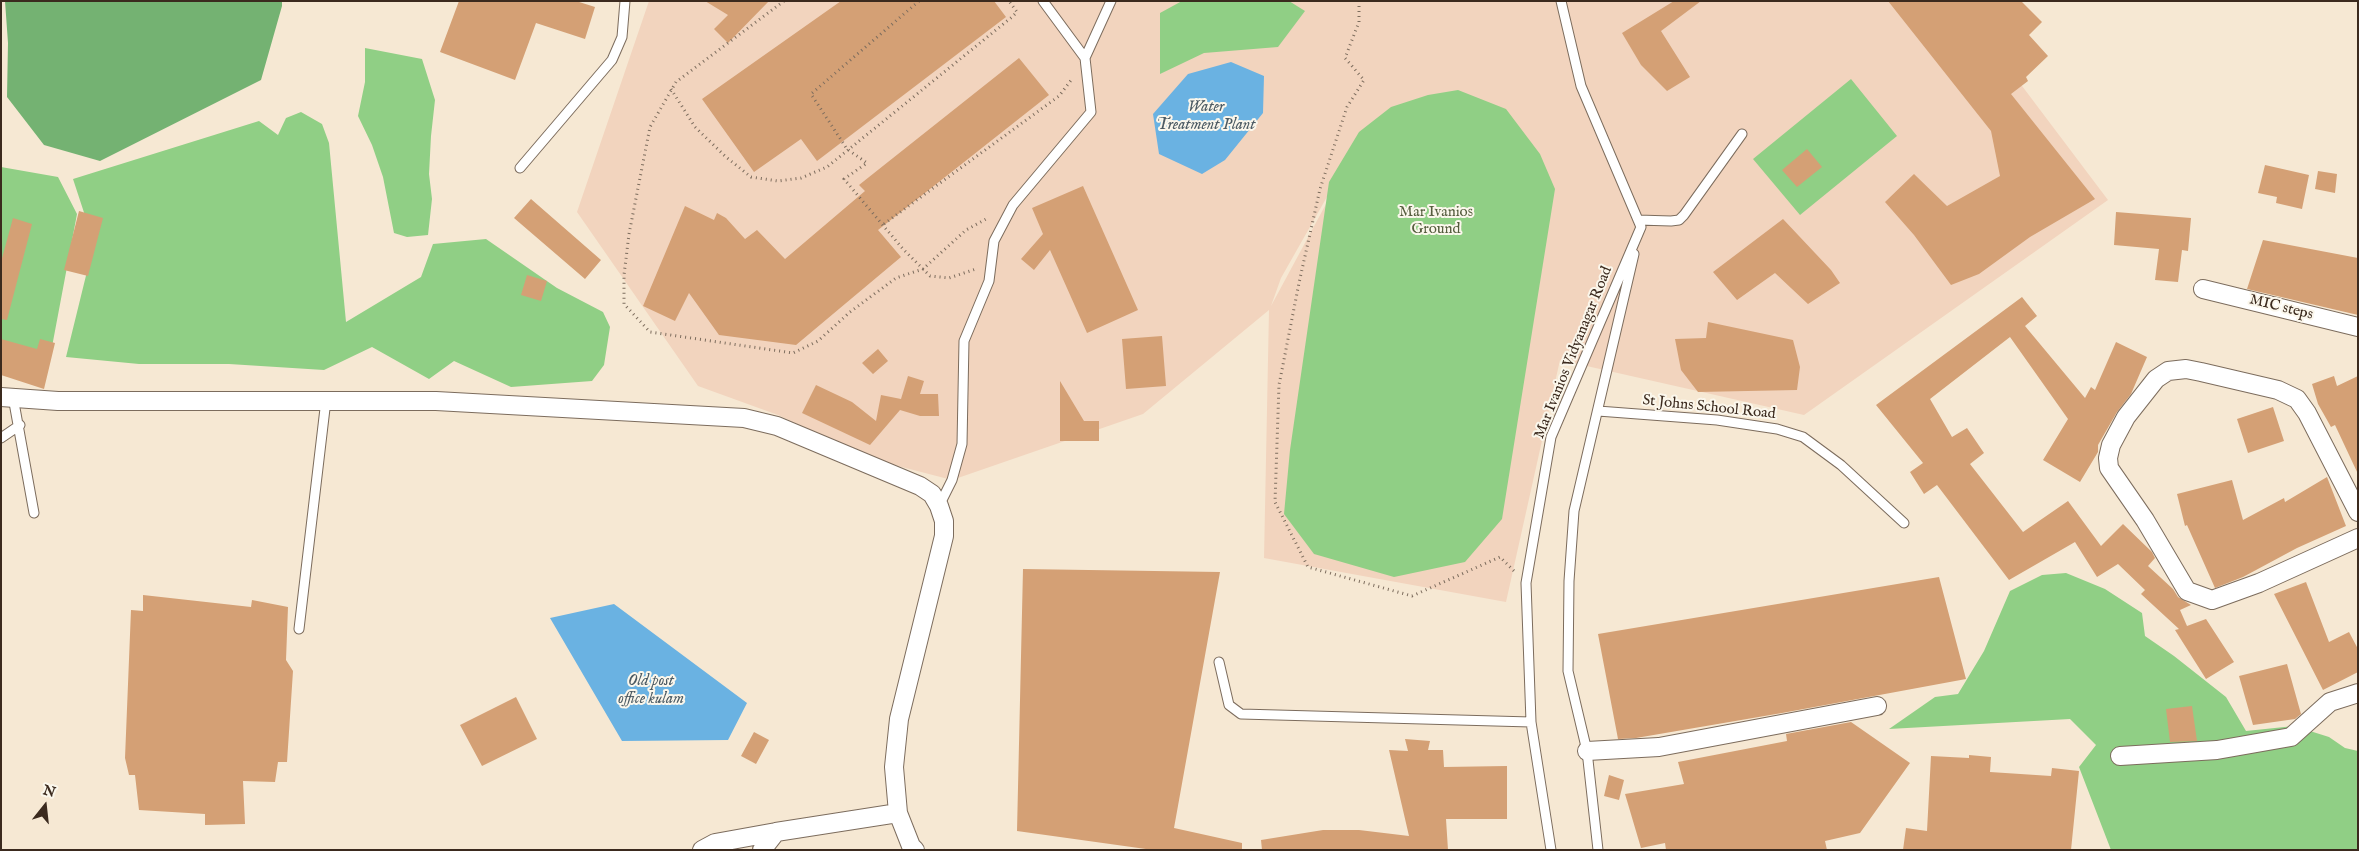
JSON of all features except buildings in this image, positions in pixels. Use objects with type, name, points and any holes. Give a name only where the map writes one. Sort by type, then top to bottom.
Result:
[{"type":"street","name":"MIC steps","points":[[2203,289],[2358,327]]},
{"type":"street","points":[[2358,512],[2307,413],[2297,399],[2278,390],[2186,369],[2168,371],[2156,379],[2126,417],[2111,445],[2108,458],[2110,468],[2145,520],[2187,591],[2212,600],[2259,584],[2358,538]]},
{"type":"street","points":[[7,397],[58,401],[436,401],[744,418],[777,426],[920,486],[932,494],[939,506],[944,521],[944,536],[899,719],[894,767],[898,813],[911,846],[915,850]]},
{"type":"street","points":[[2120,756],[2217,750],[2291,737],[2330,702],[2358,693]]},
{"type":"street","points":[[1587,752],[1659,747],[1877,706]]},
{"type":"street","points":[[702,850],[715,843],[898,813]]},
{"type":"street","points":[[762,850],[776,832]]},
{"type":"lane","points":[[520,168],[612,60],[622,37],[625,1]]},
{"type":"lane","points":[[939,506],[952,480],[962,444],[964,341],[989,281],[994,241],[1013,205],[1091,112],[1085,60],[1043,1]]},
{"type":"lane","points":[[1085,60],[1111,1]]},
{"type":"lane","points":[[1561,1],[1581,86],[1639,224],[1574,511],[1569,581],[1568,671],[1587,752],[1598,850]]},
{"type":"lane","points":[[1639,224],[1679,220],[1684,216],[1742,134]]},
{"type":"lane","name":"Mar Ivanios Vidyanagar Road","points":[[1551,850],[1532,722],[1526,583],[1551,437],[1639,224]]},
{"type":"lane","points":[[7,397],[20,425],[34,513]]},
{"type":"lane","points":[[299,629],[326,400]]},
{"type":"lane","name":"St Johns School Road","points":[[1598,411],[1718,420],[1777,429],[1803,438],[1842,465],[1904,522]]},
{"type":"lane","points":[[1,438],[20,425]]},
{"type":"lane","points":[[1219,662],[1229,705],[1241,714],[1532,722]]},
{"type":"path","points":[[784,1],[676,82],[650,127],[629,234],[624,275],[624,304],[650,332],[793,353],[818,341],[850,312],[896,278],[923,269],[966,230],[1013,205]]},
{"type":"path","points":[[919,1],[811,94],[847,149],[867,163],[844,178],[930,276],[949,278],[971,272],[992,260]]},
{"type":"path","points":[[672,89],[695,127],[726,157],[751,177],[778,182],[801,178],[827,167],[1012,18],[1017,12],[1009,1]]},
{"type":"path","points":[[1359,1],[1359,22],[1345,58],[1364,80],[1347,107],[1320,189],[1299,283],[1279,385],[1275,502],[1308,567],[1412,596],[1500,557],[1526,583]]},
{"type":"path","points":[[884,225],[1058,96],[1085,60]]},
{"type":"shaded area","points":[[649,1],[1958,1],[2108,200],[1804,415],[1560,360],[1506,602],[1264,558],[1269,310],[1143,414],[952,480],[875,460],[778,415],[698,386],[577,212]],"holes":[[[1367,128],[1271,306],[1281,278]]]},
{"type":"green space","points":[[5,1],[282,1],[282,6],[261,80],[100,161],[44,145],[7,97],[8,43]]},
{"type":"green space","points":[[1182,1],[1289,1],[1305,11],[1278,47],[1204,53],[1160,74],[1160,13]]},
{"type":"green space","points":[[365,48],[422,59],[435,100],[429,174],[432,199],[428,235],[407,237],[394,233],[383,177],[372,145],[358,116],[365,82]]},
{"type":"green space","points":[[1851,79],[1897,136],[1800,215],[1753,159]]},
{"type":"green space","name":"Mar Ivanios Ground","points":[[1458,90],[1506,109],[1540,154],[1555,189],[1502,519],[1465,562],[1394,577],[1314,554],[1284,514],[1290,450],[1329,182],[1359,132],[1391,107],[1428,95]]},
{"type":"green space","points":[[301,112],[322,124],[329,143],[346,322],[421,277],[433,244],[486,239],[557,288],[603,312],[610,327],[604,365],[592,381],[511,387],[454,361],[429,379],[372,347],[324,370],[229,364],[139,364],[66,357],[94,243],[73,179],[259,121],[278,135],[286,118]]},
{"type":"green space","points":[[1,167],[58,177],[77,214],[48,368],[1,360]]},
{"type":"green space","points":[[2066,573],[2105,589],[2142,613],[2145,636],[2226,697],[2246,731],[2294,726],[2329,737],[2345,748],[2358,751],[2358,850],[2111,850],[2079,767],[2096,745],[2070,719],[1889,729],[1935,697],[1958,694],[1984,651],[2010,591],[2042,575]]},
{"type":"water","name":"Water Treatment Plant","points":[[1231,62],[1264,76],[1263,113],[1225,160],[1202,174],[1159,154],[1153,114],[1188,74]]},
{"type":"water","name":"Old post office kulam","points":[[614,604],[747,703],[728,740],[622,741],[550,618]]}]
